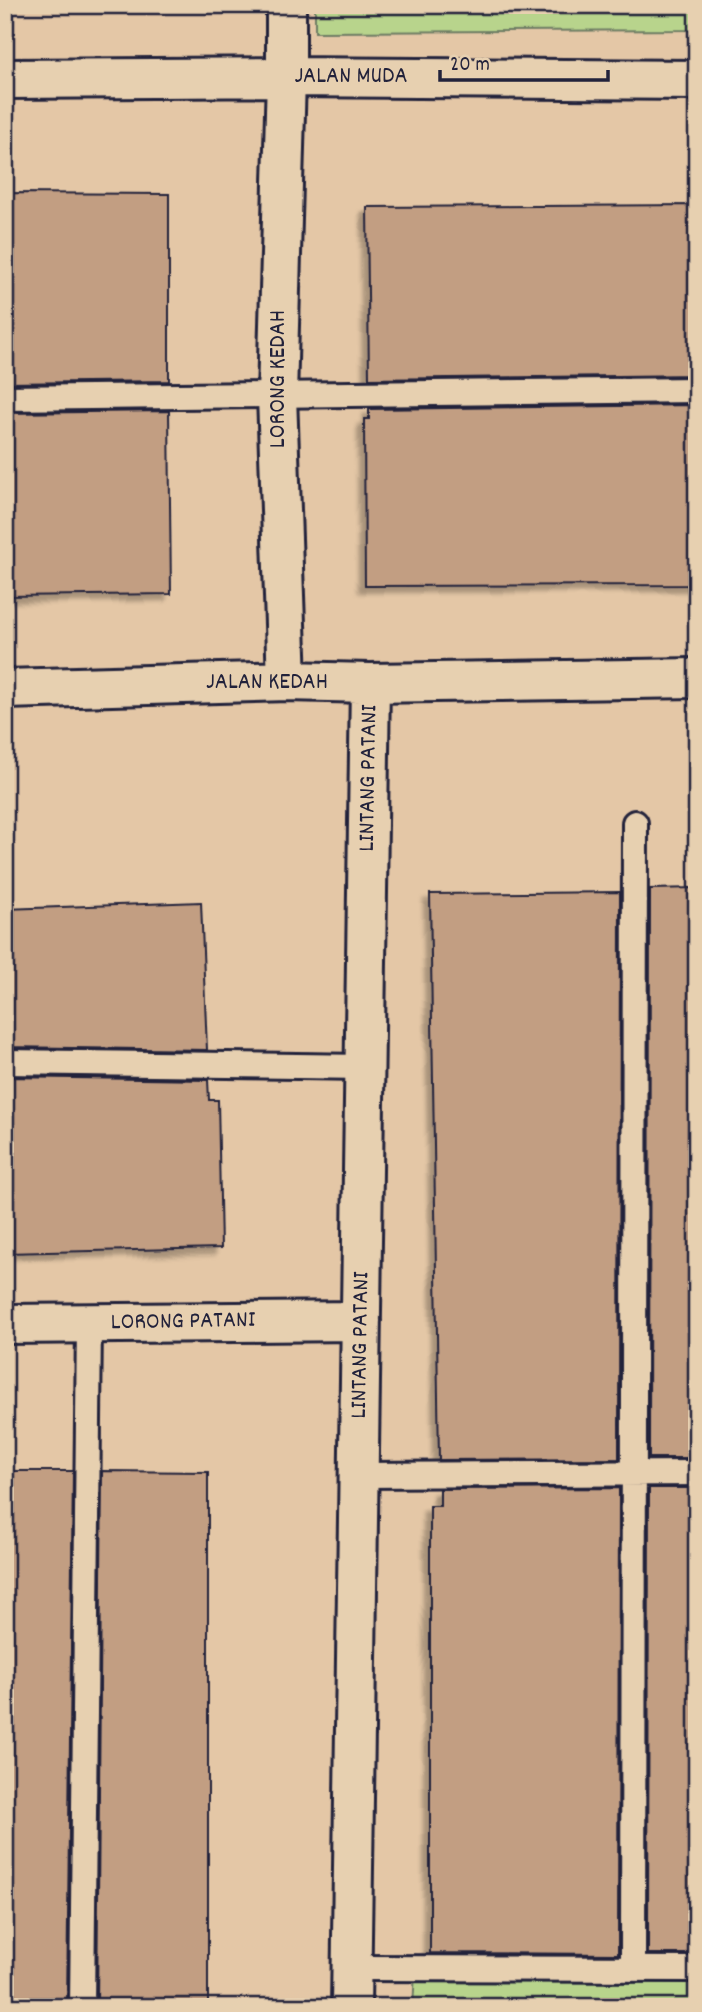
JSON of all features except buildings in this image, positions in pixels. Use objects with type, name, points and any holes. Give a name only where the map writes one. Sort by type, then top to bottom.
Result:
[{"type":"street","name":"LORONG KEDAH","points":[[286,5],[277,396],[286,681]]},
{"type":"street","name":"JALAN MUDA","points":[[5,79],[286,76],[697,80]]},
{"type":"street","name":"JALAN KEDAH","points":[[5,690],[286,681],[370,683],[697,678]]},
{"type":"street","name":"LINTANG PATANI","points":[[351,2007],[370,683]]},
{"type":"street","name":"LORONG PATANI","points":[[5,1324],[361,1321]]},
{"type":"lane","points":[[5,398],[697,390]]},
{"type":"lane","points":[[633,1969],[635,823]]},
{"type":"lane","points":[[5,1062],[365,1067]]},
{"type":"lane","points":[[82,2007],[89,1324]]},
{"type":"lane","points":[[359,1475],[697,1473]]},
{"type":"lane","points":[[352,1968],[697,1969]]},
{"type":"green space","points":[[315,5],[697,5],[697,30],[315,32]]},
{"type":"green space","points":[[697,1971],[697,2007],[413,2007],[415,1973]]}]
